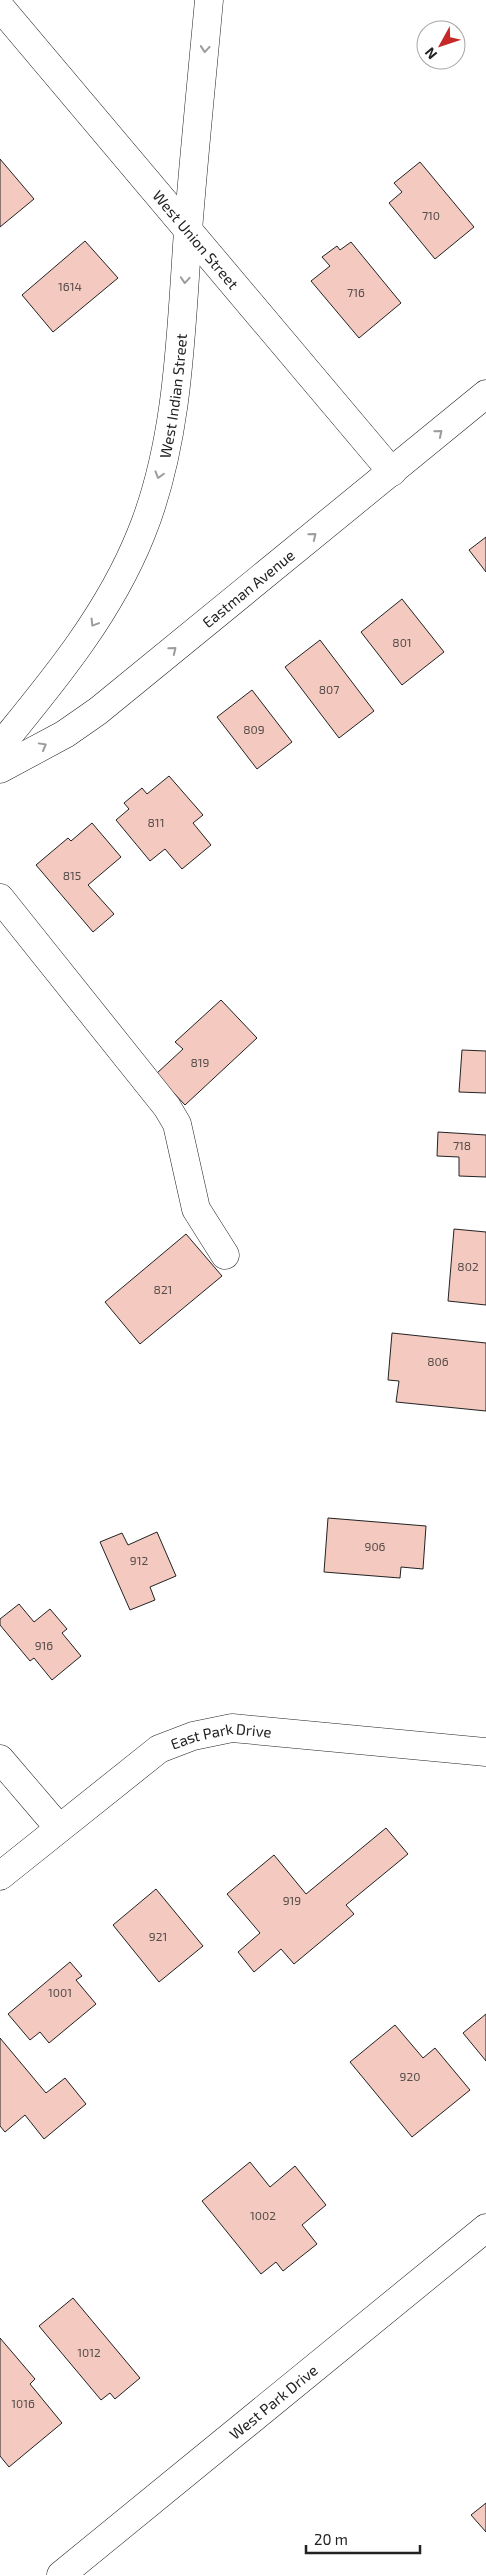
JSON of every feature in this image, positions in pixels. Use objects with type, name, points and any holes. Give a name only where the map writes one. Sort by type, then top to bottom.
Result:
[{"type":"street","name":"West Indian Street","points":[[0,746],[61,671],[89,631],[119,580],[142,533],[164,456],[180,365],[188,230],[209,0]]},
{"type":"street","name":"West Union Street","points":[[0,7],[392,472]]},
{"type":"street","name":"Eastman Avenue","points":[[0,770],[65,734],[98,711],[486,394]]},
{"type":"street","points":[[0,898],[167,1107],[177,1124],[196,1209],[225,1255]]},
{"type":"street","name":"East Park Drive","points":[[0,1876],[159,1749],[193,1736],[232,1728],[486,1752]]},
{"type":"street","points":[[0,1759],[59,1828]]},
{"type":"street","name":"West Park Drive","points":[[60,2575],[486,2228]]},
{"type":"building","points":[[0,159],[34,199],[0,227]]},
{"type":"building","points":[[420,162],[474,227],[435,259],[389,203],[402,192],[394,183]]},
{"type":"building","points":[[85,241],[118,278],[53,332],[22,295]]},
{"type":"building","points":[[351,242],[401,303],[359,338],[311,281],[330,266],[322,257],[337,246],[340,250]]},
{"type":"building","points":[[486,537],[486,572],[469,550]]},
{"type":"building","points":[[402,599],[444,652],[402,685],[361,632]]},
{"type":"building","points":[[320,640],[374,711],[339,738],[285,667]]},
{"type":"building","points":[[252,690],[292,742],[257,769],[217,717]]},
{"type":"building","points":[[169,776],[203,815],[193,823],[211,845],[182,869],[165,849],[150,861],[116,820],[129,809],[124,803],[142,788],[147,794]]},
{"type":"building","points":[[92,823],[121,857],[88,885],[114,914],[93,932],[36,865],[68,838],[71,841]]},
{"type":"building","points":[[221,1000],[257,1038],[185,1105],[156,1074],[183,1049],[175,1042]]},
{"type":"building","points":[[462,1050],[486,1051],[486,1093],[459,1092]]},
{"type":"building","points":[[438,1132],[486,1135],[486,1177],[459,1176],[459,1157],[437,1156]]},
{"type":"building","points":[[454,1229],[486,1232],[486,1305],[448,1301]]},
{"type":"building","points":[[186,1234],[222,1276],[140,1344],[105,1302]]},
{"type":"building","points":[[392,1333],[486,1343],[486,1411],[396,1402],[399,1381],[388,1380]]},
{"type":"building","points":[[328,1518],[426,1526],[423,1569],[401,1567],[400,1578],[324,1572]]},
{"type":"building","points":[[157,1532],[176,1576],[150,1587],[155,1600],[130,1610],[100,1542],[122,1533],[128,1545]]},
{"type":"building","points":[[19,1604],[34,1622],[50,1609],[67,1629],[62,1633],[81,1656],[52,1680],[34,1658],[30,1661],[0,1625],[0,1619]]},
{"type":"building","points":[[386,1828],[408,1854],[346,1905],[354,1914],[294,1964],[281,1949],[254,1972],[238,1952],[260,1933],[227,1894],[274,1855],[306,1894]]},
{"type":"building","points":[[156,1889],[203,1946],[159,1982],[113,1925]]},
{"type":"building","points":[[70,1962],[82,1976],[76,1980],[96,2004],[49,2043],[40,2032],[30,2040],[8,2014]]},
{"type":"building","points":[[486,2014],[486,2061],[463,2033]]},
{"type":"building","points":[[395,2025],[423,2058],[435,2048],[470,2090],[412,2137],[350,2062]]},
{"type":"building","points":[[0,2038],[46,2093],[65,2078],[86,2104],[44,2139],[25,2115],[5,2132],[0,2126]]},
{"type":"building","points":[[250,2162],[270,2187],[295,2166],[326,2205],[302,2225],[317,2244],[283,2271],[276,2262],[261,2274],[202,2201]]},
{"type":"building","points":[[73,2298],[140,2378],[115,2399],[110,2393],[101,2400],[39,2326]]},
{"type":"building","points":[[0,2338],[35,2379],[30,2384],[62,2423],[9,2467],[0,2456]]},
{"type":"building","points":[[486,2503],[486,2532],[471,2515]]}]
